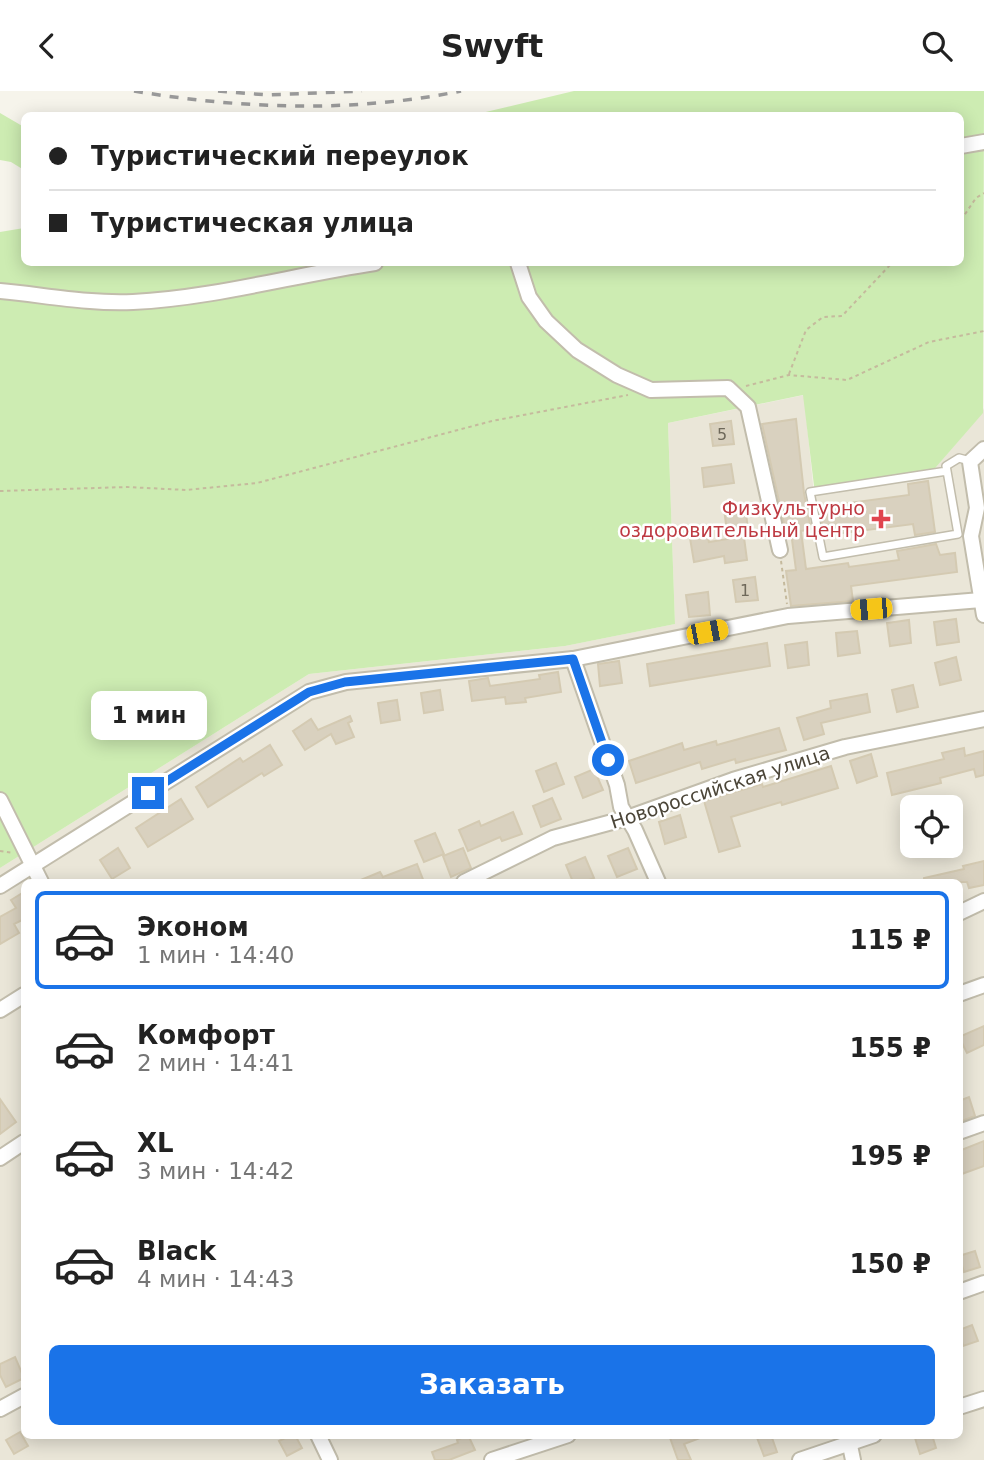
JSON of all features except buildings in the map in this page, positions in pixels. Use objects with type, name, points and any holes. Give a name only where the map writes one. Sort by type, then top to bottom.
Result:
[{"type":"street","points":[[964,145],[984,142]]},
{"type":"street","points":[[0,291],[91,302],[174,299],[358,266]]},
{"type":"street","points":[[519,266],[528,297],[546,321],[577,350],[617,375],[651,390],[728,389],[748,407],[780,550]]},
{"type":"street","points":[[984,450],[970,461],[977,507],[971,536],[984,615]]},
{"type":"street","points":[[0,886],[309,692],[345,682],[573,659],[788,616],[981,600]]},
{"type":"street","points":[[573,659],[617,785],[621,807],[635,830],[656,879]]},
{"type":"street","name":"Новороссийская улица","points":[[470,879],[553,838],[627,818],[733,780],[845,747],[984,719]]},
{"type":"street","points":[[0,800],[40,879]]},
{"type":"street","points":[[963,911],[984,901]]},
{"type":"street","points":[[963,993],[984,985]]},
{"type":"street","points":[[0,1010],[21,997]]},
{"type":"street","points":[[963,1131],[984,1123]]},
{"type":"street","points":[[0,1158],[21,1144]]},
{"type":"street","points":[[963,1291],[984,1283]]},
{"type":"street","points":[[0,1409],[21,1398]]},
{"type":"street","points":[[963,1406],[984,1399]]},
{"type":"street","points":[[320,1439],[330,1460]]},
{"type":"street","points":[[492,1460],[556,1439]]},
{"type":"street","points":[[800,1460],[849,1439],[853,1460]]},
{"type":"lane","points":[[947,471],[810,492],[823,557],[958,534],[947,471],[946,466],[959,458],[970,461]]},
{"type":"path","points":[[964,216],[976,198],[984,193]]},
{"type":"path","points":[[789,375],[806,330],[823,317],[842,316],[889,266]]},
{"type":"path","points":[[728,389],[757,385],[789,375],[847,380],[929,342],[984,331]]},
{"type":"path","points":[[0,491],[127,487],[186,490],[257,483],[492,421],[627,395]]},
{"type":"path","points":[[780,550],[788,616]]},
{"type":"shaded area","points":[[804,395],[814,494],[930,474],[984,408],[984,1460],[0,1460],[0,868],[309,674],[565,646],[675,624],[668,423]]},
{"type":"green space","points":[[574,91],[984,91],[983,413],[930,474],[815,494],[803,395],[668,423],[675,624],[565,646],[309,674],[0,868],[0,232],[21,228],[21,266],[964,266],[964,112],[486,112]]},
{"type":"green space","points":[[0,113],[21,125],[21,168],[11,162],[0,160]]},
{"type":"railway","points":[[134,91],[215,102],[298,106],[380,103],[461,91]]},
{"type":"railway","points":[[218,91],[268,95],[362,91]]},
{"type":"place","name":"Физкультурно оздоровительный центр","points":[[881,519]]},
{"type":"route","points":[[148,793],[309,692],[345,682],[573,659],[608,760]]}]
